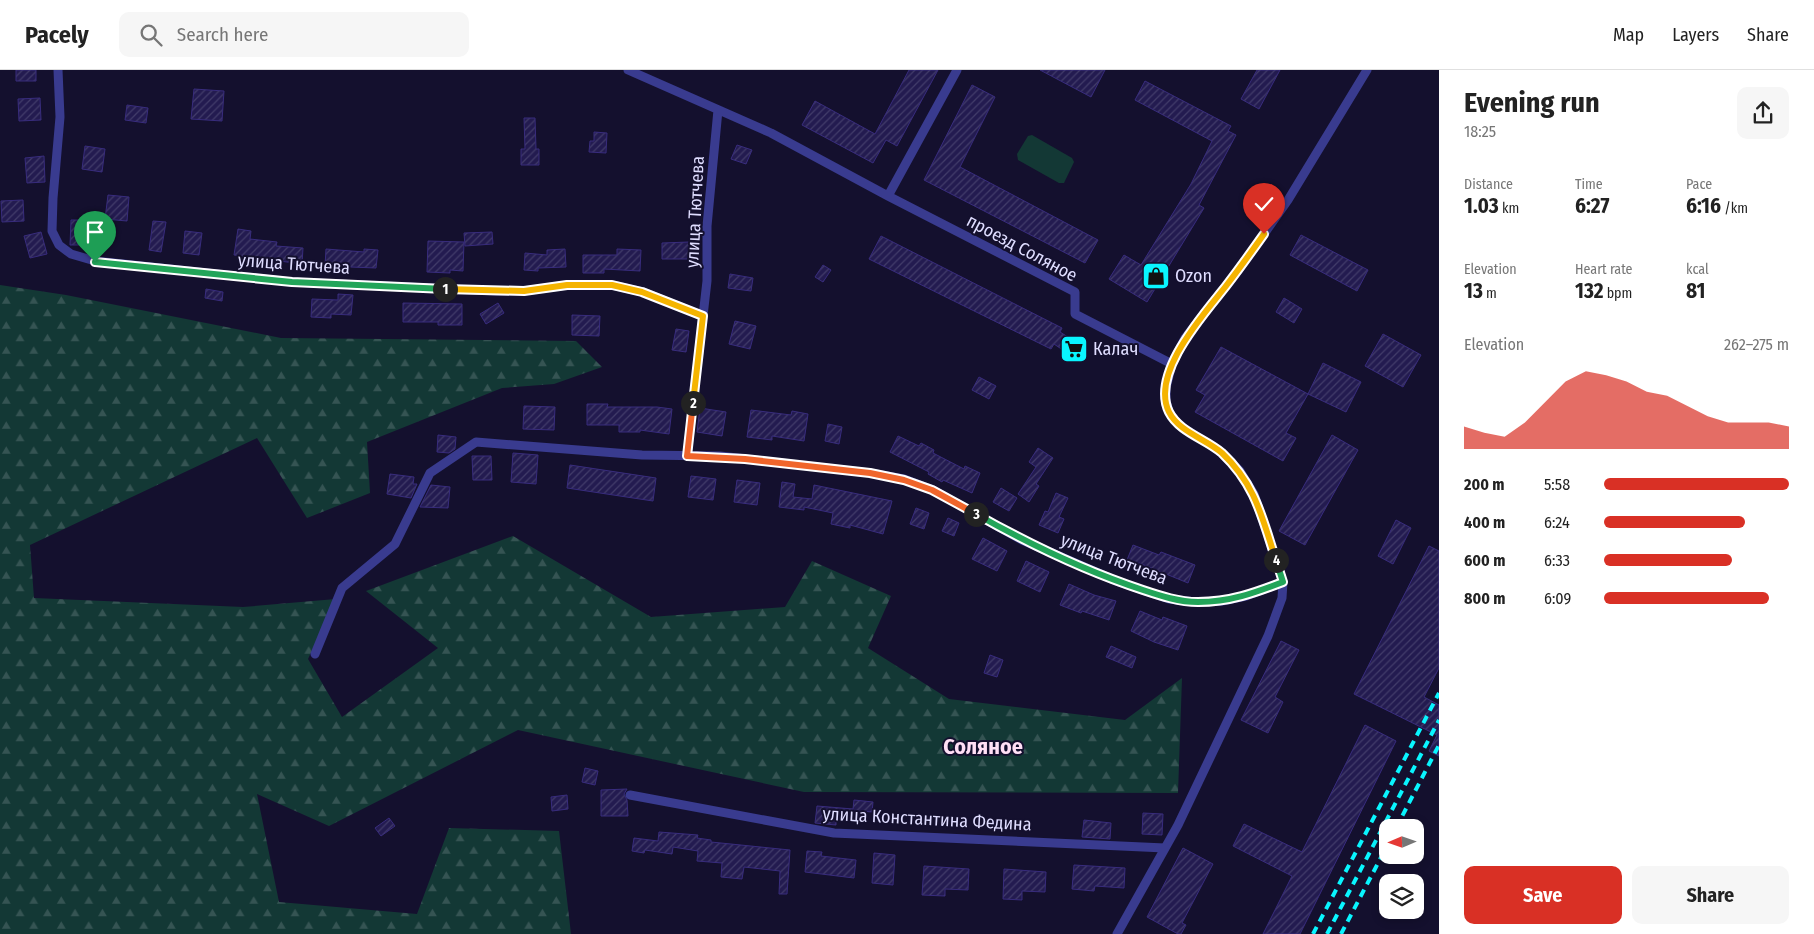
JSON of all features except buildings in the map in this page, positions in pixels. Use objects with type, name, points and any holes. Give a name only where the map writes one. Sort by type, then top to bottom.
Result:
[{"type":"street","name":"улица Тютчева","points":[[58,70],[60,118],[52,231],[59,245],[71,254],[95,262],[292,282],[496,291],[524,291],[567,285],[612,285],[642,292],[703,316]]},
{"type":"street","name":"проезд Соляное","points":[[628,70],[772,134],[1075,292],[1075,314],[1172,364]]},
{"type":"street","points":[[888,196],[957,70]]},
{"type":"street","points":[[1117,934],[1178,825],[1268,636],[1282,598],[1283,582],[1254,494],[1240,471],[1220,452],[1179,425],[1169,412],[1166,401],[1166,388],[1172,364],[1185,338],[1240,268],[1288,200],[1367,70]]},
{"type":"street","name":"улица Тютчева","points":[[687,456],[707,281],[707,226],[718,110]]},
{"type":"street","name":"улица Тютчева","points":[[315,654],[342,588],[395,544],[430,473],[476,442],[642,455],[745,459],[870,473],[904,480],[932,490],[1022,540],[1119,582],[1170,599],[1196,602],[1222,601],[1246,596],[1283,582]]},
{"type":"street","name":"улица Константина Федина","points":[[630,795],[834,833],[1165,848]]},
{"type":"green space","points":[[1032,135],[1072,158],[1074,162],[1064,183],[1059,183],[1018,160],[1017,154],[1028,136]]},
{"type":"green space","points":[[0,285],[66,295],[281,338],[576,341],[602,367],[554,384],[502,388],[367,442],[370,493],[307,518],[257,438],[30,545],[34,598],[243,607],[336,599],[308,659],[342,717],[438,648],[366,591],[513,536],[651,617],[785,607],[812,561],[891,596],[868,648],[949,699],[1125,720],[1182,678],[1178,793],[804,792],[518,730],[329,826],[257,794],[279,902],[417,914],[449,828],[559,831],[571,934],[0,934]]},
{"type":"railway","points":[[1313,934],[1439,693]]},
{"type":"railway","points":[[1327,934],[1439,720]]},
{"type":"railway","points":[[1401,819],[1439,745]]},
{"type":"railway","points":[[1341,934],[1379,861]]},
{"type":"place","name":"Ozon","points":[[1156,276]]},
{"type":"place","name":"Калач","points":[[1074,349]]},
{"type":"district","name":"Соляное","points":[[983,746]]},
{"type":"route","points":[[95,262],[292,282],[496,291],[524,291],[567,285],[593,284],[612,285],[642,292],[703,316],[687,456],[720,456],[870,473],[904,480],[932,490],[1022,540],[1119,582],[1170,599],[1196,602],[1222,601],[1246,596],[1283,582],[1254,494],[1240,471],[1220,452],[1179,425],[1169,412],[1166,401],[1166,388],[1172,364],[1185,338],[1264,234]]}]
